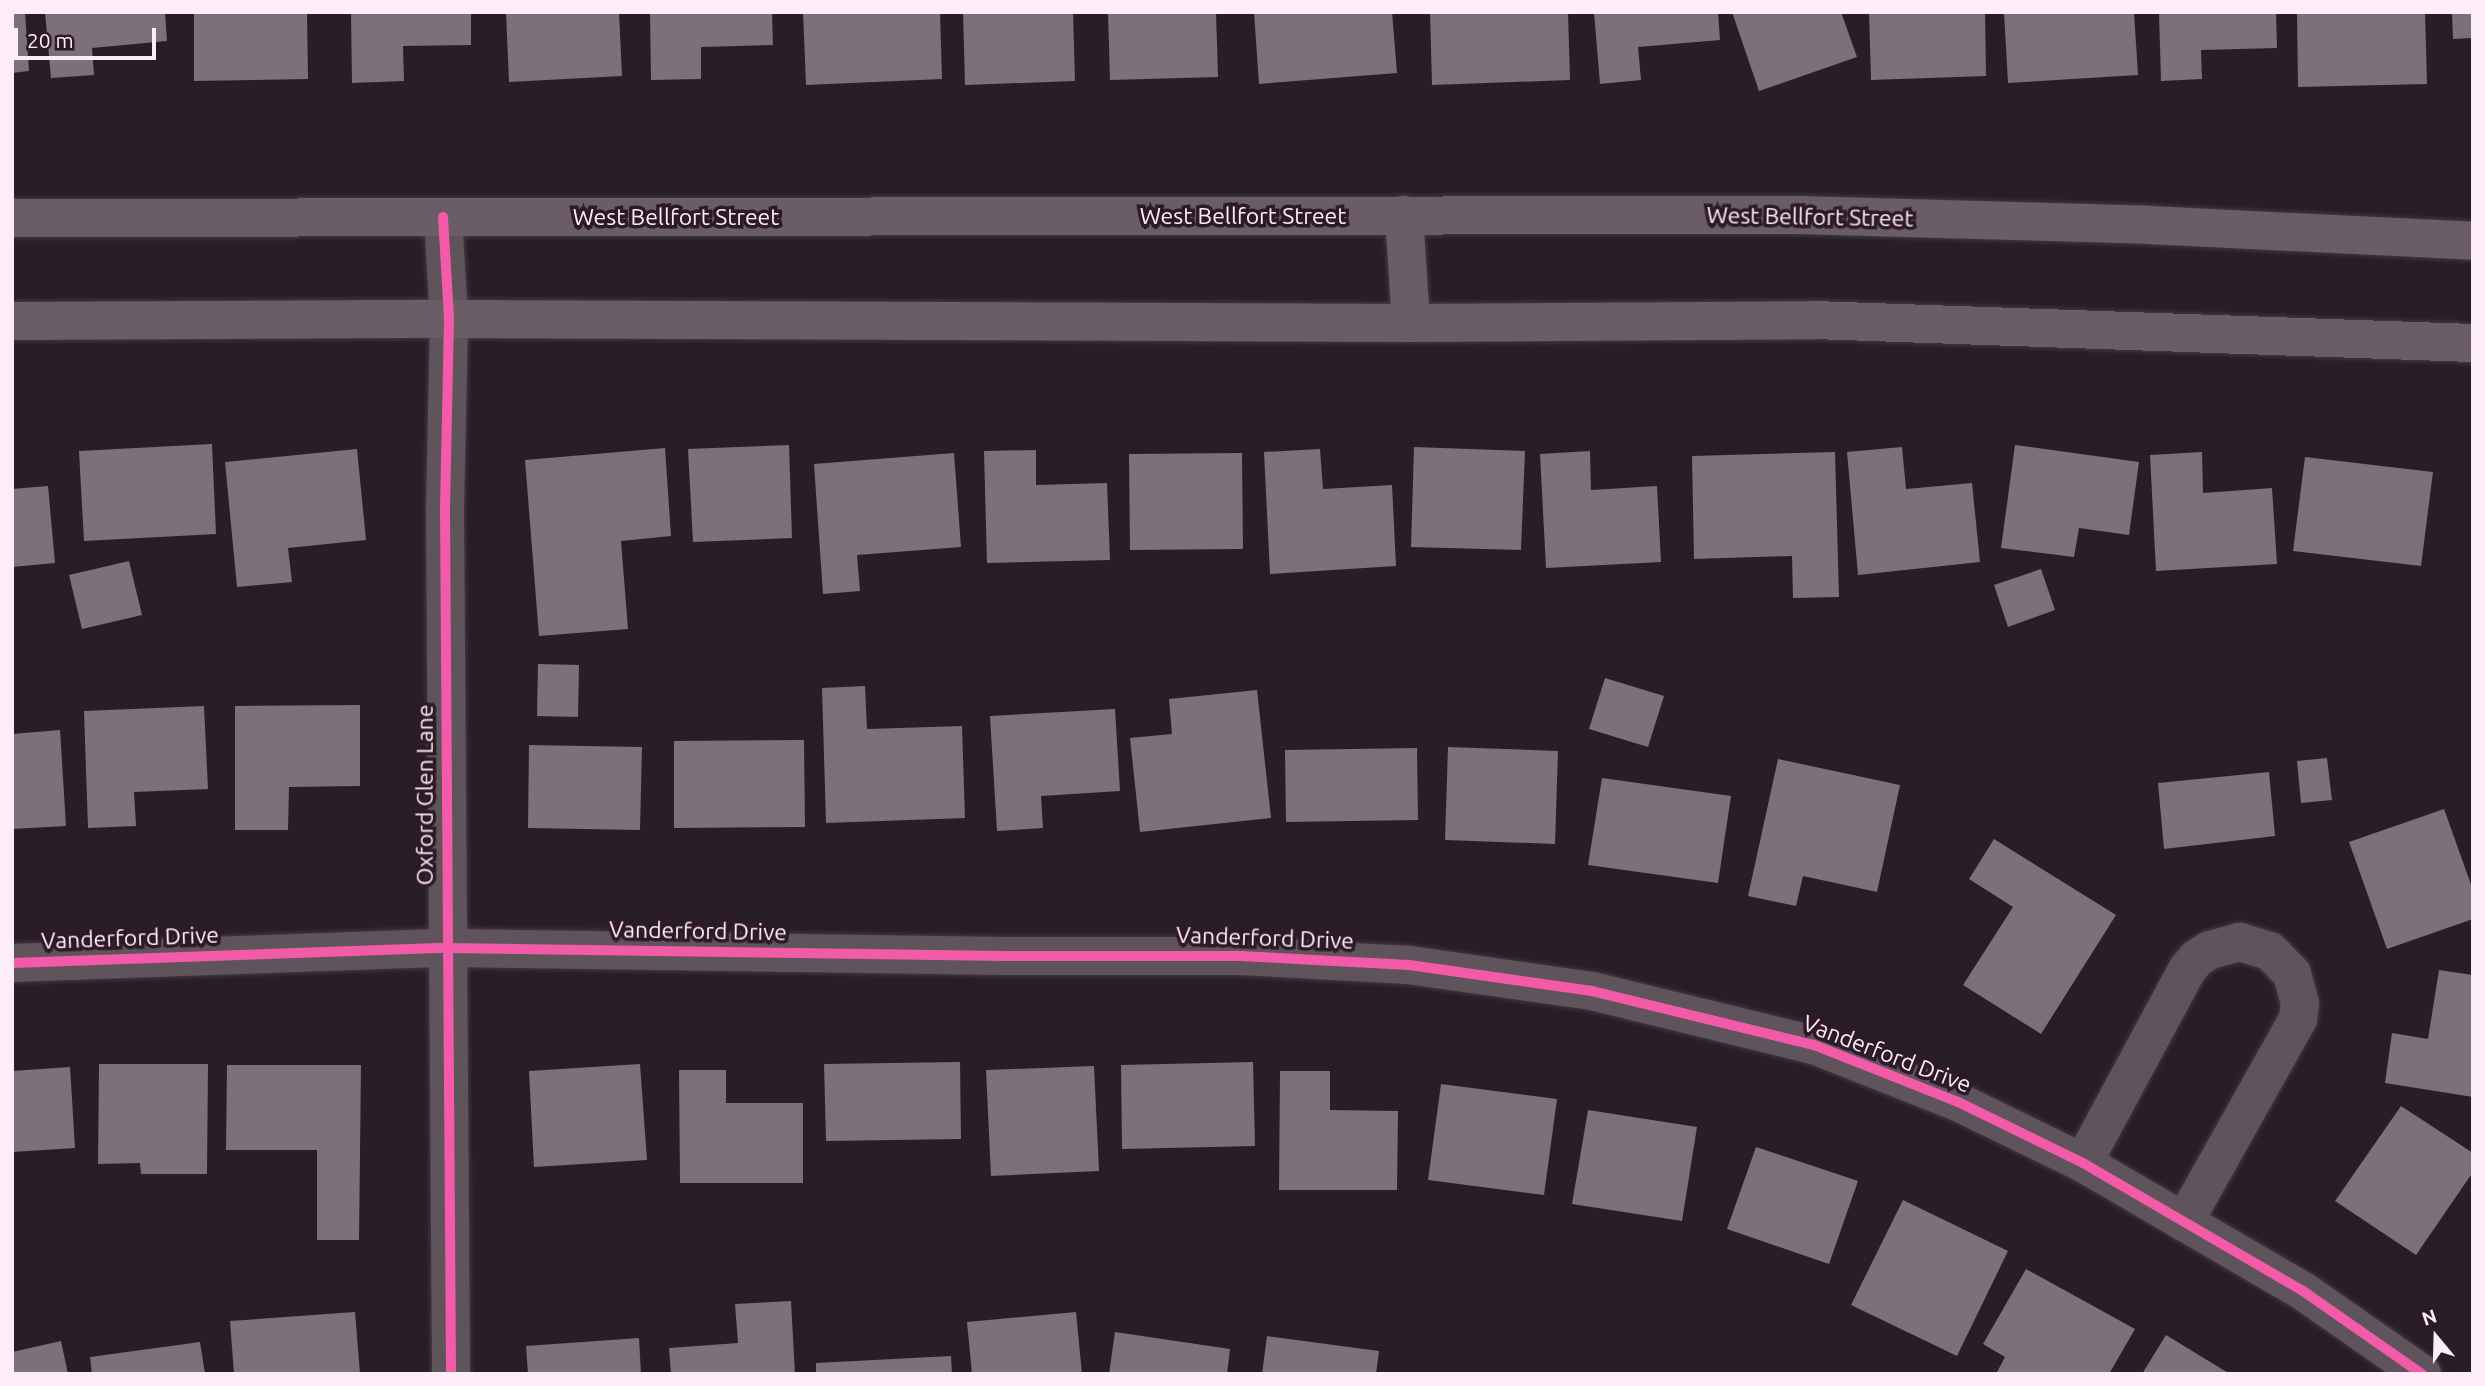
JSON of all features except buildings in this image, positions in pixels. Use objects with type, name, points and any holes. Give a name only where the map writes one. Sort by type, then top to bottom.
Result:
[{"type":"main road","points":[[1404,215],[1411,323]]},
{"type":"main road","name":"West Bellfort Street","points":[[12,218],[1799,215],[2149,225],[2473,241]]},
{"type":"main road","points":[[12,321],[449,319],[1411,323],[1814,320],[2473,343]]},
{"type":"street","name":"Oxford Glen Lane","points":[[443,217],[449,319],[445,509],[451,1374]]},
{"type":"street","points":[[2083,1163],[2187,970],[2197,958],[2210,950],[2240,942],[2270,951],[2292,974],[2300,1004],[2298,1019],[2184,1222]]},
{"type":"street","name":"Vanderford Drive","points":[[12,963],[446,948],[1005,956],[1241,956],[1409,965],[1592,991],[1814,1045],[1958,1102],[2083,1163],[2303,1291],[2423,1374]]},
{"type":"cycle path","points":[[443,217],[449,319],[445,509],[451,1374]]},
{"type":"cycle path","points":[[12,963],[446,948],[1005,956],[1241,956],[1409,965],[1592,991],[1814,1045],[1958,1102],[2083,1163],[2303,1291],[2422,1374]]}]
